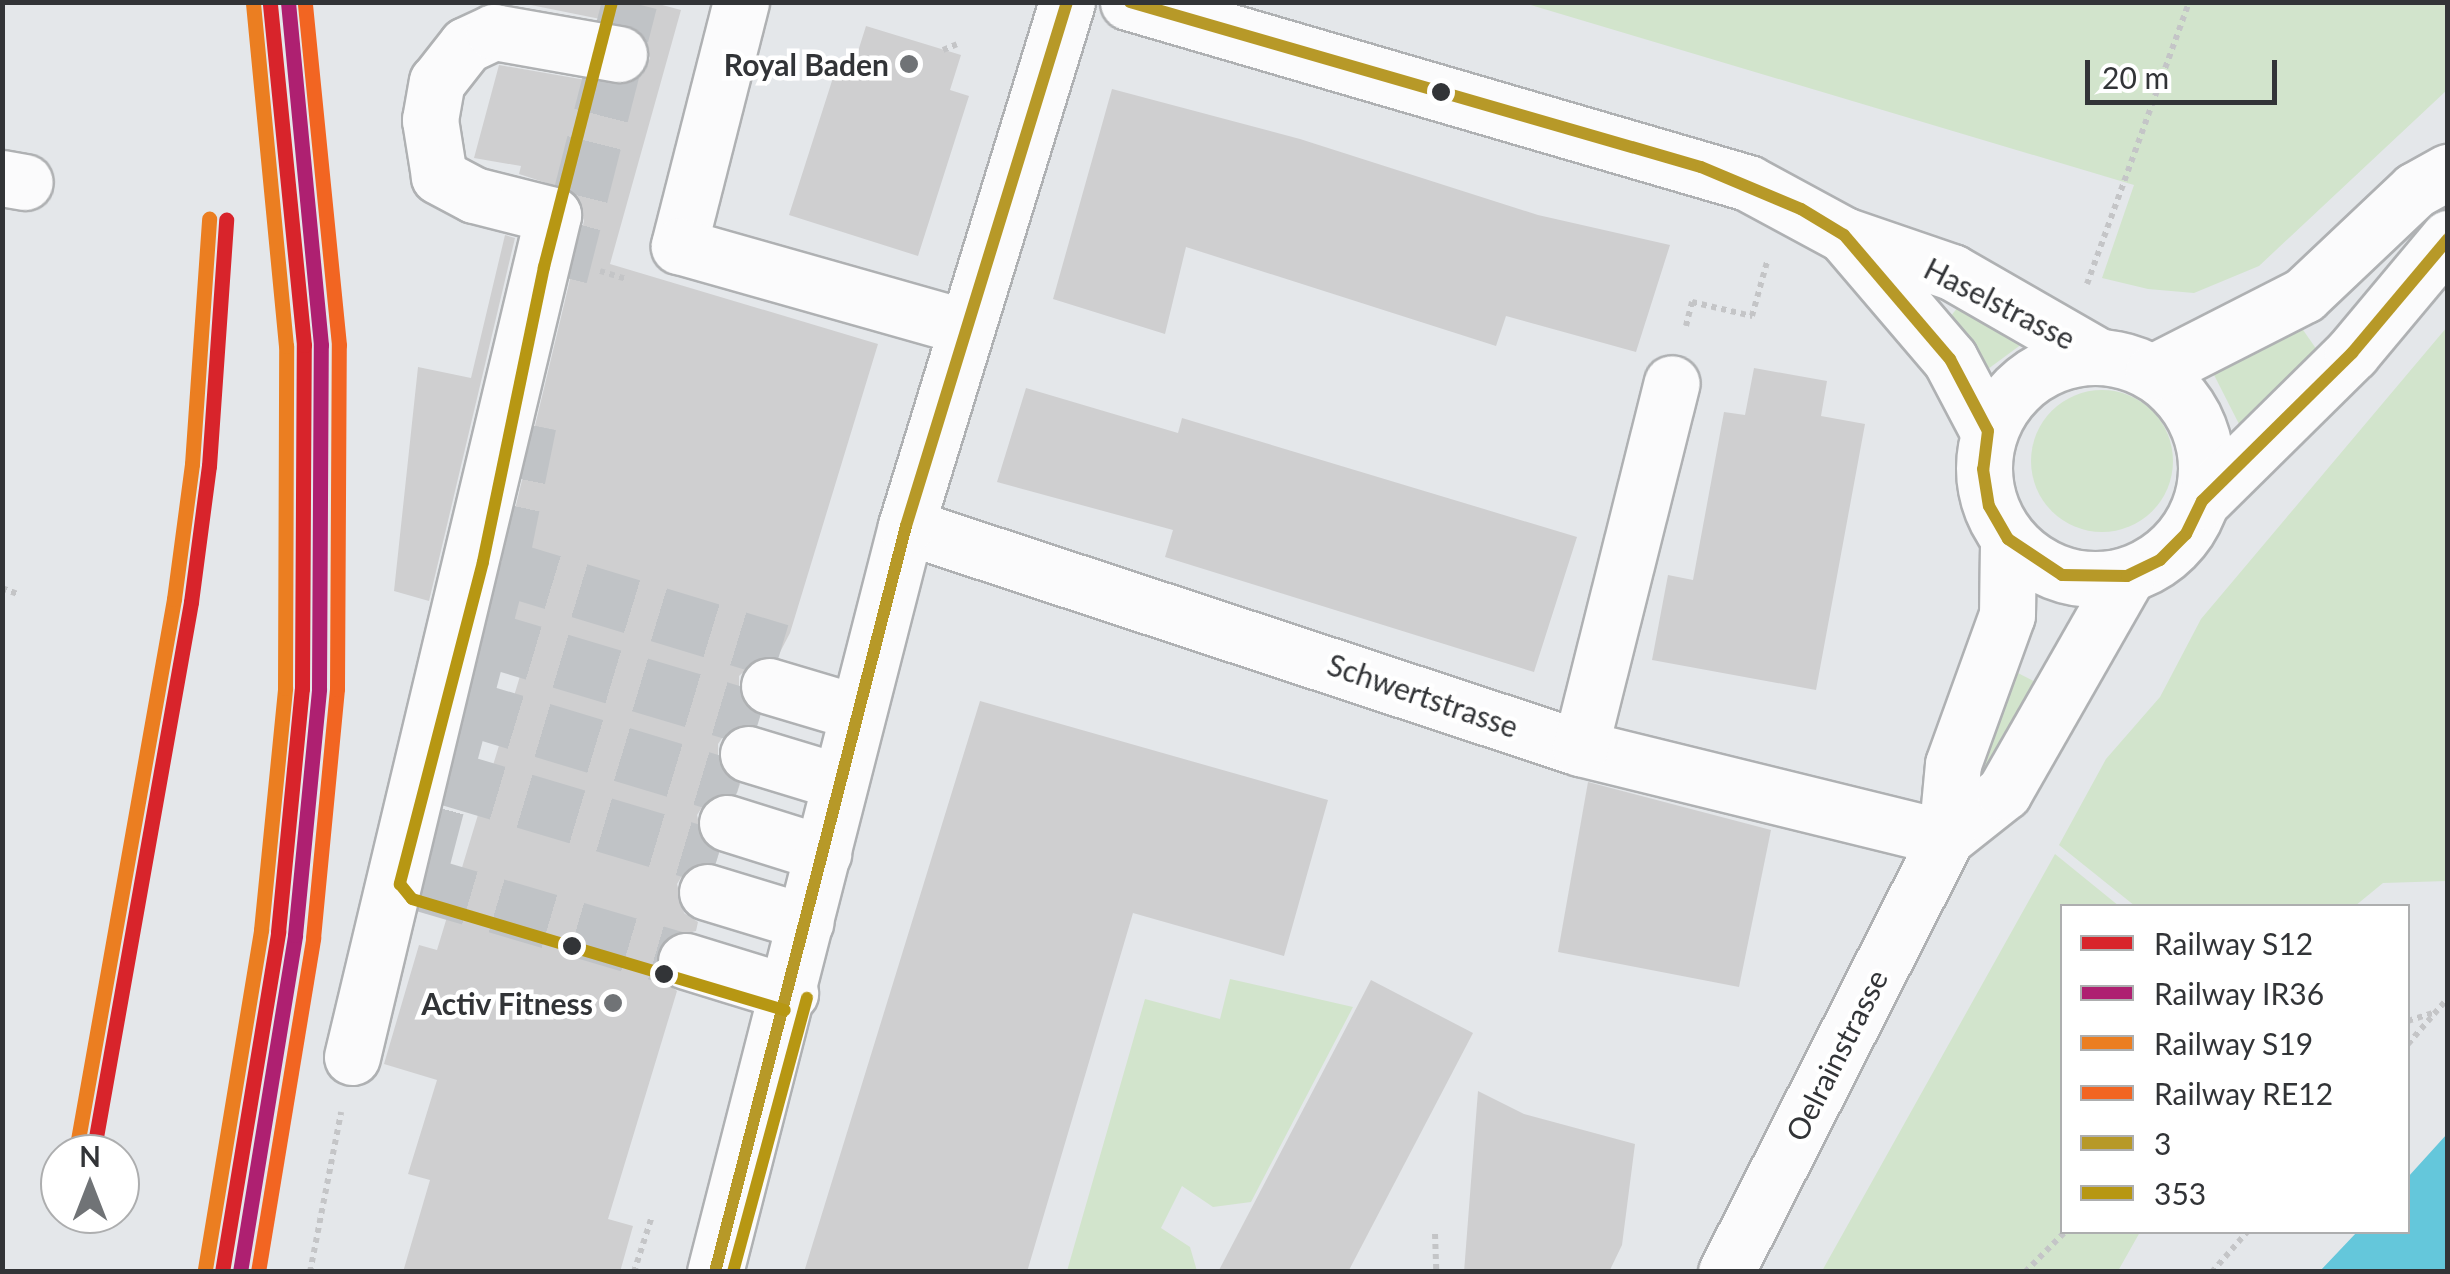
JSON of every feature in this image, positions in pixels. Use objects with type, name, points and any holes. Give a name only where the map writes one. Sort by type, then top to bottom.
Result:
[{"type":"street","points":[[741,2],[679,246],[966,327]]},
{"type":"street","points":[[715,1272],[906,526],[1067,2]]},
{"type":"street","name":"Haselstrasse","points":[[1128,2],[1748,183],[1844,235],[1952,272],[2098,356]]},
{"type":"street","points":[[352,1057],[552,216],[474,195],[440,176],[430,120],[437,82],[466,45],[494,32],[619,54]]},
{"type":"street","points":[[2153,372],[2304,294],[2415,190],[2448,172]]},
{"type":"street","name":"Haselstrasse","points":[[1844,235],[1950,359],[1988,432]]},
{"type":"street","points":[[2202,501],[2352,353],[2448,238]]},
{"type":"street","points":[[2098,356],[2153,372],[2181,396],[2200,428],[2208,464],[2202,501],[2186,534],[2160,560],[2127,576],[2094,580],[2062,575],[2008,540],[1989,506],[1983,469],[1988,432],[2005,399],[2031,376],[2062,361],[2098,356]]},
{"type":"street","points":[[1580,748],[1672,383]]},
{"type":"street","name":"Schwertstrasse","points":[[906,526],[1580,748],[1946,838]]},
{"type":"street","name":"Oelrainstrasse","points":[[1726,1272],[1946,838],[1953,764],[2011,594],[2008,540]]},
{"type":"street","name":"Oelrainstrasse","points":[[1946,838],[2004,792],[2127,576]]},
{"type":"street","points":[[733,806],[827,835]]},
{"type":"street","points":[[733,806],[827,835]]},
{"type":"street","points":[[733,806],[827,835]]},
{"type":"street","points":[[733,806],[827,835]]},
{"type":"path","points":[[2084,294],[2188,2]]},
{"type":"path","points":[[2253,2],[2298,2]]},
{"type":"path","points":[[944,50],[956,44]]},
{"type":"path","points":[[1755,306],[1767,260]]},
{"type":"path","points":[[2,588],[18,594]]},
{"type":"path","points":[[2410,1042],[2448,998]]},
{"type":"path","points":[[2410,1020],[2436,1011]]},
{"type":"path","points":[[310,1272],[352,1057]]},
{"type":"path","points":[[634,1272],[652,1216]]},
{"type":"path","points":[[1435,1234],[1436,1272]]},
{"type":"path","points":[[2025,1272],[2063,1234]]},
{"type":"path","points":[[2212,1272],[2245,1234]]},
{"type":"green space","points":[[1524,3],[2447,3],[2447,90],[2259,266],[2194,293],[2148,289],[2102,278],[2134,185]]},
{"type":"green space","points":[[1965,298],[2022,344],[1988,369],[1947,321]]},
{"type":"green space","points":[[2299,324],[2319,353],[2246,426],[2239,424],[2211,369]]},
{"type":"green space","points":[[2447,327],[2447,881],[2383,883],[2357,904],[2133,904],[2059,845],[2106,759],[2160,697],[2201,619]]},
{"type":"green space","points":[[2102,390],[2129,396],[2152,411],[2167,434],[2173,461],[2167,488],[2152,511],[2129,526],[2102,532],[2075,526],[2052,511],[2037,488],[2031,461],[2037,434],[2052,411],[2075,396]]},
{"type":"green space","points":[[2016,672],[2041,685],[1985,782],[1971,775]]},
{"type":"green space","points":[[2055,854],[2117,904],[2060,904],[2060,1234],[2139,1234],[2118,1271],[1822,1271]]},
{"type":"green space","points":[[1230,979],[1353,1007],[1251,1202],[1213,1207],[1182,1186],[1161,1228],[1190,1247],[1197,1271],[1067,1271],[1145,999],[1220,1019]]},
{"type":"water","points":[[2447,1134],[2447,1271],[2320,1271],[2355,1234],[2410,1234],[2410,1175]]},
{"type":"building","points":[[516,2],[651,2],[681,10],[610,264],[878,344],[790,633],[778,656],[761,656],[739,676],[739,694],[760,716],[757,724],[727,731],[718,744],[718,762],[740,784],[737,793],[707,799],[697,815],[703,843],[719,853],[716,862],[686,869],[677,884],[684,913],[698,922],[696,931],[666,938],[656,953],[663,981],[677,991],[608,1219],[633,1226],[620,1272],[403,1272],[430,1180],[408,1174],[437,1080],[384,1064],[419,945],[437,950],[534,630],[489,618],[584,221],[574,192],[519,174],[521,166],[474,158],[499,65],[615,85],[642,75],[650,58],[640,31],[625,24]]},
{"type":"building","points":[[866,26],[961,55],[950,90],[969,96],[918,256],[789,215],[839,59],[854,64]]},
{"type":"building","points":[[1112,89],[1300,139],[1538,215],[1670,245],[1636,352],[1506,316],[1496,346],[1186,247],[1165,334],[1053,299]]},
{"type":"building","points":[[505,235],[515,238],[429,601],[394,591],[418,367],[471,378]]},
{"type":"building","points":[[1754,368],[1827,381],[1821,416],[1865,424],[1816,690],[1652,660],[1668,575],[1693,580],[1724,412],[1745,415]]},
{"type":"building","points":[[1026,388],[1178,433],[1182,418],[1577,537],[1534,672],[1165,557],[1173,530],[997,482]]},
{"type":"building","points":[[980,701],[1328,800],[1284,956],[1133,913],[1027,1272],[804,1272]]},
{"type":"building","points":[[1588,782],[1771,830],[1739,987],[1558,952]]},
{"type":"building","points":[[1371,980],[1473,1033],[1348,1272],[1218,1272]]},
{"type":"building","points":[[1478,1091],[1524,1114],[1635,1144],[1622,1245],[1609,1272],[1464,1272]]},
{"type":"tunnel","points":[[560,276],[630,2]]},
{"type":"tunnel","points":[[529,424],[500,566],[417,882],[686,961]]},
{"type":"tunnel","points":[[500,566],[780,651]]},
{"type":"tunnel","points":[[481,637],[759,720]]},
{"type":"tunnel","points":[[463,706],[738,789]]},
{"type":"tunnel","points":[[445,777],[717,858]]},
{"type":"rail line","name":"S12","points":[[222,1272],[278,932],[302,689],[304,345],[270,2]]},
{"type":"rail line","name":"IR36","points":[[240,1272],[295,935],[319,689],[321,345],[288,2]]},
{"type":"rail line","name":"RE12","points":[[258,1272],[313,938],[337,689],[339,345],[305,2]]},
{"type":"rail line","name":"S19","points":[[205,1269],[261,930],[285,688],[286,346],[253,4]]},
{"type":"rail line","name":"S19","points":[[79,1134],[174,599],[192,464],[209,219]]},
{"type":"rail line","name":"S12","points":[[97,1134],[191,602],[209,466],[226,220]]},
{"type":"transit line","name":"353","points":[[612,2],[544,267],[483,562],[400,884],[412,899],[785,1010]]},
{"type":"transit line","name":"3","points":[[715,1272],[906,526],[1067,2]]},
{"type":"transit line","name":"3","points":[[1130,2],[1701,167],[1801,209],[1844,235],[1950,359],[1988,431]]},
{"type":"transit line","name":"3","points":[[1988,431],[1983,469],[1989,506],[2008,539],[2062,575],[2127,576],[2160,560],[2186,534],[2202,501],[2352,353],[2448,239]]},
{"type":"transit line","name":"353","points":[[733,1272],[807,998]]},
{"type":"place","name":"Royal Baden","points":[[909,64]]},
{"type":"place","name":"Activ Fitness","points":[[613,1003]]}]
